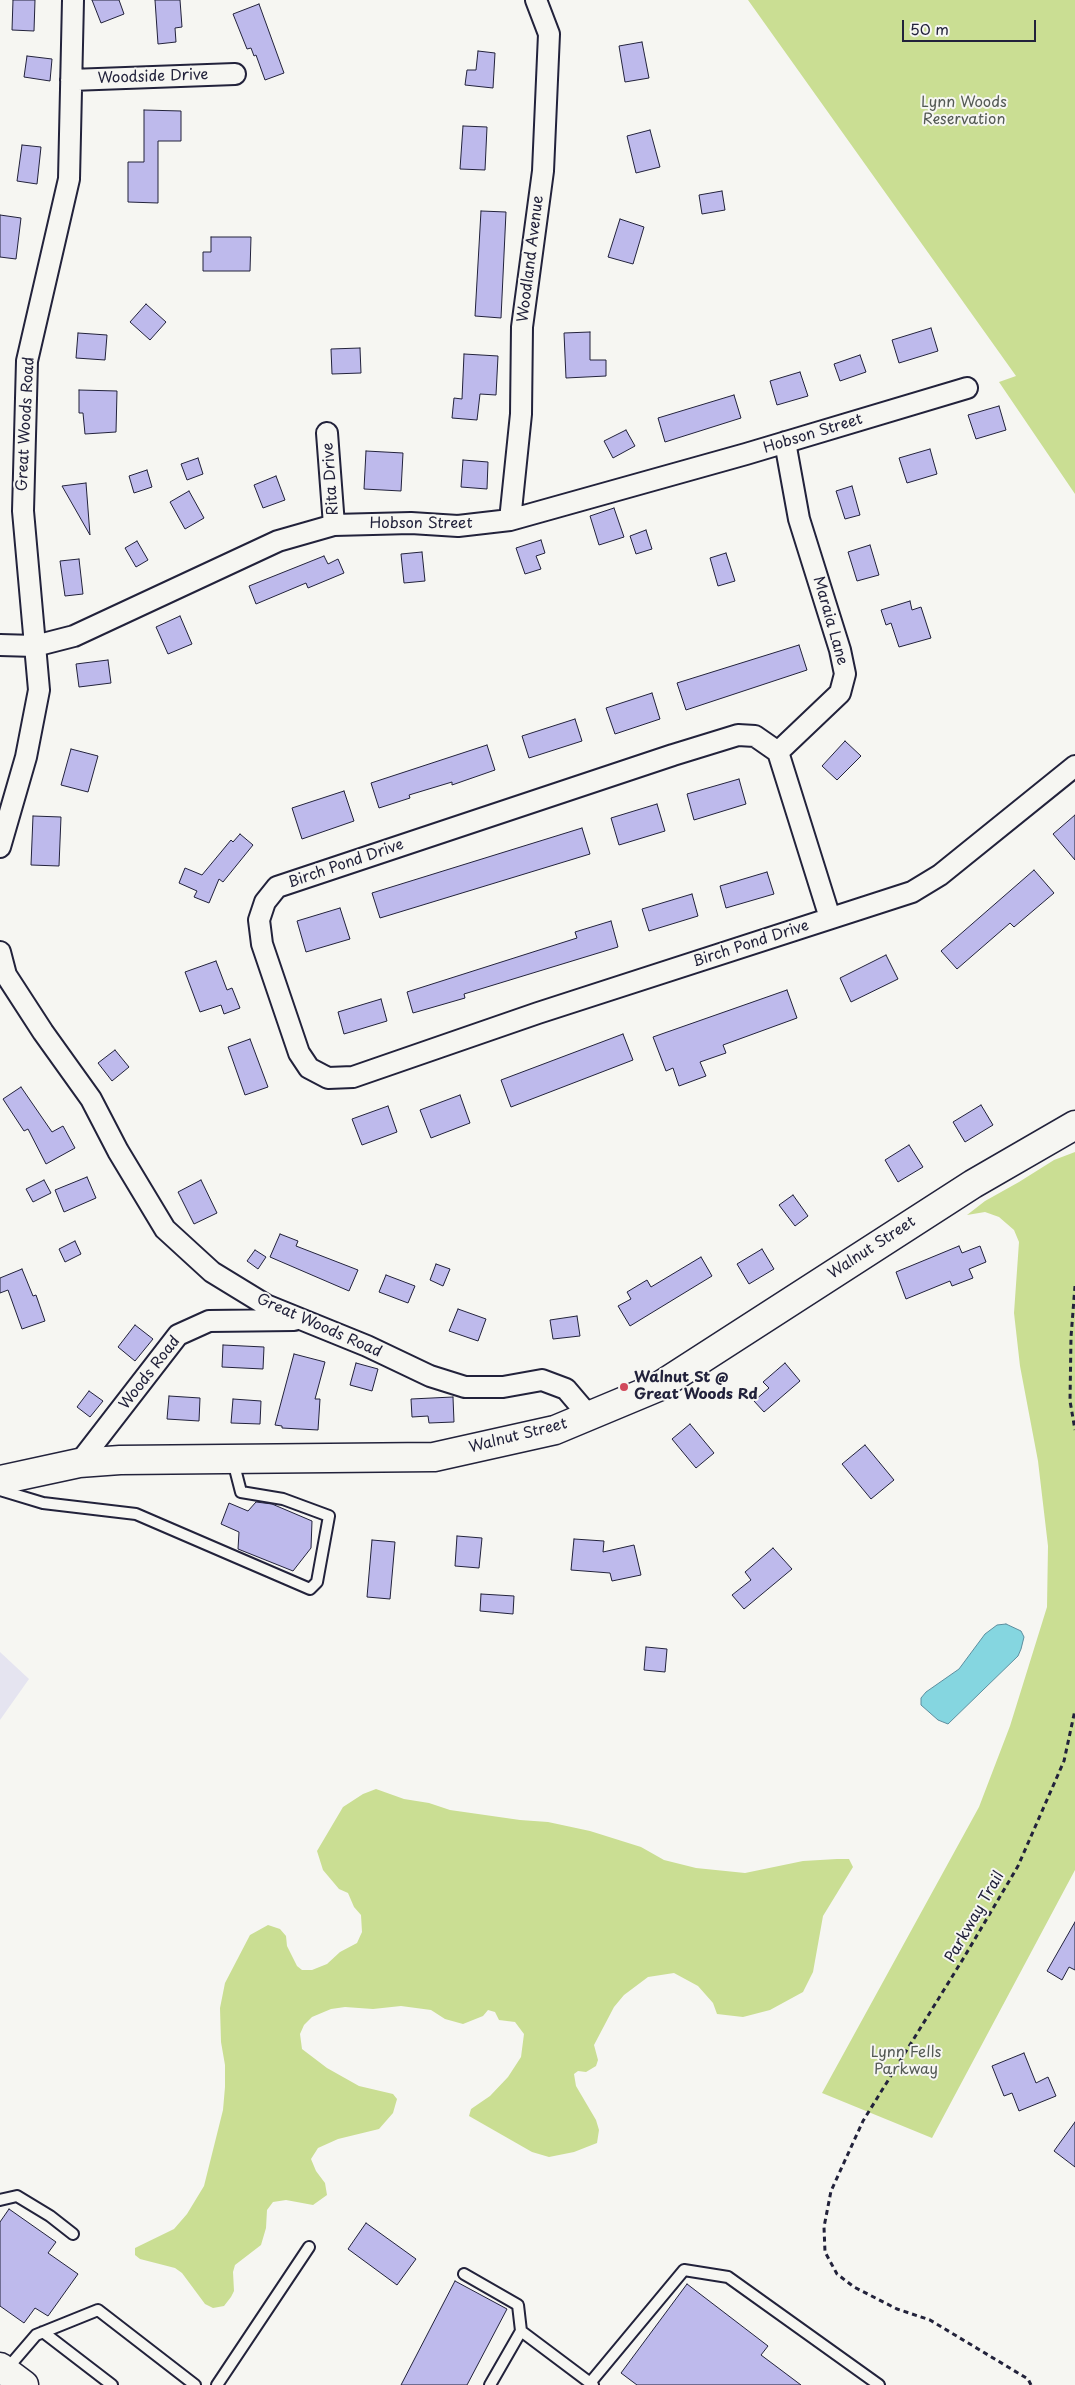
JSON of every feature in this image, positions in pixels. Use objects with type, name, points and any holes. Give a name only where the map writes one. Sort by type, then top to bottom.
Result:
[{"type":"main road","name":"Walnut Street","points":[[0,1480],[79,1463],[120,1460],[434,1457],[555,1430],[658,1387],[973,1184],[1075,1124]]},
{"type":"street","name":"Great Woods Road","points":[[0,847],[26,757],[40,690],[22,511],[27,361],[70,179],[70,80],[73,0]]},
{"type":"street","name":"Woodland Avenue","points":[[510,520],[521,414],[522,327],[543,171],[549,34],[536,0]]},
{"type":"street","name":"Woodside Drive","points":[[70,80],[235,74]]},
{"type":"street","name":"Hobson Street","points":[[0,645],[35,646],[74,636],[278,541],[334,525],[411,523],[458,526],[510,520],[967,388]]},
{"type":"street","name":"Rita Drive","points":[[327,433],[334,525]]},
{"type":"street","name":"Maraia Lane","points":[[778,752],[840,693],[845,674],[799,519],[785,442]]},
{"type":"street","name":"Birch Pond Drive","points":[[778,752],[755,736],[738,735],[277,888],[265,902],[259,920],[262,944],[298,1053],[309,1068],[328,1078],[353,1077],[548,1010],[912,892],[940,875],[1075,766]]},
{"type":"street","points":[[778,752],[830,918]]},
{"type":"street","name":"Great Woods Road","points":[[0,952],[6,974],[6,987],[43,1032],[91,1099],[118,1151],[165,1229],[212,1272],[266,1305],[367,1346],[430,1376],[465,1387],[503,1387],[542,1380],[566,1390],[589,1416]]},
{"type":"street","name":"Woods Road","points":[[79,1463],[178,1335],[208,1321],[303,1320]]},
{"type":"lane","points":[[0,1490],[43,1503],[136,1514],[310,1589],[317,1582],[329,1516],[283,1499],[241,1492],[232,1460]]},
{"type":"lane","points":[[0,2200],[17,2196],[50,2216],[74,2234]]},
{"type":"lane","points":[[217,2385],[309,2247]]},
{"type":"lane","points":[[521,2331],[591,2384],[684,2270],[728,2277],[879,2385]]},
{"type":"lane","points":[[464,2274],[518,2305],[521,2331],[490,2385]]},
{"type":"lane","points":[[10,2374],[36,2335],[98,2310],[195,2385]]},
{"type":"lane","points":[[43,2332],[112,2385]]},
{"type":"path","points":[[1075,1286],[1071,1337],[1070,1401],[1075,1430]]},
{"type":"path","name":"Parkway Trail","points":[[1031,2385],[1028,2379],[930,2320],[897,2309],[854,2288],[837,2274],[825,2252],[824,2227],[831,2191],[863,2121],[1018,1866],[1064,1761],[1075,1710]]},
{"type":"shaded area","points":[[0,1652],[29,1679],[0,1720]]},
{"type":"green space","name":"Lynn Woods Reservation","points":[[748,0],[1075,0],[1075,494],[999,382],[1016,376]]},
{"type":"green space","name":"Lynn Fells Parkway","points":[[1075,1152],[1075,1870],[932,2138],[822,2093],[979,1807],[1010,1726],[1047,1607],[1048,1546],[1038,1461],[1020,1366],[1014,1313],[1019,1242],[1014,1230],[999,1217],[985,1212],[967,1215],[985,1201],[1054,1160]]},
{"type":"green space","points":[[376,1789],[404,1799],[429,1803],[450,1810],[548,1822],[590,1831],[641,1847],[664,1860],[696,1868],[745,1873],[803,1861],[837,1859],[849,1859],[853,1867],[823,1916],[813,1972],[803,1992],[770,2010],[743,2017],[717,2014],[713,2003],[698,1986],[674,1973],[648,1977],[624,1995],[614,2007],[594,2045],[598,2060],[596,2066],[586,2072],[578,2071],[574,2074],[576,2086],[596,2120],[599,2130],[597,2143],[574,2152],[549,2157],[532,2152],[469,2116],[471,2109],[490,2096],[508,2077],[521,2057],[524,2034],[515,2022],[499,2020],[495,2012],[488,2010],[483,2016],[463,2024],[445,2019],[431,2010],[401,2006],[373,2009],[345,2007],[331,2009],[312,2017],[304,2025],[300,2034],[302,2049],[327,2068],[359,2086],[393,2094],[397,2099],[393,2113],[379,2129],[338,2139],[318,2148],[311,2159],[316,2171],[325,2183],[327,2195],[313,2205],[286,2200],[273,2202],[267,2210],[266,2228],[261,2245],[235,2265],[233,2272],[234,2291],[231,2297],[224,2306],[213,2308],[205,2304],[182,2273],[175,2268],[140,2259],[135,2255],[135,2248],[174,2229],[187,2214],[204,2186],[223,2110],[225,2065],[221,2042],[220,2008],[225,1983],[250,1935],[268,1925],[280,1929],[286,1936],[287,1946],[297,1966],[302,1970],[312,1970],[327,1964],[340,1952],[357,1943],[362,1932],[361,1915],[354,1907],[348,1893],[339,1889],[323,1870],[317,1851],[343,1807],[363,1794]]},
{"type":"water","points":[[1006,1624],[1021,1631],[1024,1637],[1018,1656],[948,1724],[938,1720],[921,1705],[921,1698],[926,1692],[959,1669],[985,1634],[997,1625]]},
{"type":"building","points":[[13,0],[35,0],[34,31],[12,30]]},
{"type":"building","points":[[92,0],[119,0],[124,14],[101,23]]},
{"type":"building","points":[[155,0],[180,0],[182,27],[175,28],[176,42],[158,44]]},
{"type":"building","points":[[259,4],[284,73],[265,80],[256,55],[254,56],[251,48],[247,49],[233,14]]},
{"type":"building","points":[[642,42],[649,78],[625,82],[619,46]]},
{"type":"building","points":[[478,51],[495,53],[493,88],[465,85],[467,70],[476,70]]},
{"type":"building","points":[[27,56],[52,59],[50,81],[24,77]]},
{"type":"building","points":[[144,110],[181,111],[181,141],[158,141],[158,203],[128,202],[128,162],[144,162]]},
{"type":"building","points":[[463,126],[487,127],[485,170],[460,169]]},
{"type":"building","points":[[650,130],[660,167],[636,173],[627,136]]},
{"type":"building","points":[[22,145],[41,147],[37,184],[17,181]]},
{"type":"building","points":[[722,191],[725,210],[702,214],[699,195]]},
{"type":"building","points":[[481,211],[506,212],[501,318],[475,316]]},
{"type":"building","points":[[0,215],[21,218],[16,259],[0,257]]},
{"type":"building","points":[[620,219],[644,227],[633,264],[608,257]]},
{"type":"building","points":[[211,237],[251,237],[250,271],[203,271],[203,252],[211,252]]},
{"type":"building","points":[[146,304],[166,322],[150,340],[130,322]]},
{"type":"building","points":[[931,328],[938,351],[899,363],[892,340]]},
{"type":"building","points":[[590,332],[590,360],[606,360],[606,376],[566,378],[564,333]]},
{"type":"building","points":[[78,333],[107,335],[105,360],[76,358]]},
{"type":"building","points":[[360,348],[361,373],[332,374],[331,349]]},
{"type":"building","points":[[464,354],[498,356],[496,395],[480,394],[477,420],[452,418],[454,398],[462,399]]},
{"type":"building","points":[[860,355],[866,372],[840,381],[834,364]]},
{"type":"building","points":[[800,372],[808,396],[777,405],[770,381]]},
{"type":"building","points":[[79,390],[117,391],[116,432],[85,434],[83,413],[79,413]]},
{"type":"building","points":[[734,395],[741,418],[665,442],[658,418]]},
{"type":"building","points":[[999,406],[1006,430],[976,439],[968,415]]},
{"type":"building","points":[[626,430],[635,446],[613,458],[604,441]]},
{"type":"building","points":[[930,449],[937,474],[907,483],[899,458]]},
{"type":"building","points":[[366,451],[403,453],[401,491],[364,489]]},
{"type":"building","points":[[198,458],[203,474],[187,480],[181,464]]},
{"type":"building","points":[[463,460],[488,462],[487,489],[461,487]]},
{"type":"building","points":[[147,470],[152,487],[134,493],[129,476]]},
{"type":"building","points":[[276,476],[285,500],[263,508],[254,485]]},
{"type":"building","points":[[86,483],[90,535],[62,486]]},
{"type":"building","points":[[852,486],[860,515],[845,519],[836,491]]},
{"type":"building","points":[[189,491],[204,518],[185,529],[170,502]]},
{"type":"building","points":[[614,508],[624,537],[599,545],[590,516]]},
{"type":"building","points":[[646,530],[652,549],[636,554],[630,536]]},
{"type":"building","points":[[541,540],[545,553],[536,556],[541,569],[525,574],[516,548]]},
{"type":"building","points":[[137,541],[148,560],[136,567],[125,548]]},
{"type":"building","points":[[870,545],[879,575],[857,581],[848,552]]},
{"type":"building","points":[[422,552],[425,581],[404,583],[401,554]]},
{"type":"building","points":[[726,553],[735,581],[718,586],[710,558]]},
{"type":"building","points":[[324,556],[328,564],[338,559],[344,573],[308,588],[306,583],[256,604],[249,586]]},
{"type":"building","points":[[79,559],[83,594],[65,596],[60,561]]},
{"type":"building","points":[[910,601],[912,610],[921,607],[931,638],[899,647],[891,623],[886,625],[881,610]]},
{"type":"building","points":[[180,616],[192,644],[168,654],[156,627]]},
{"type":"building","points":[[799,645],[807,670],[686,710],[677,683]]},
{"type":"building","points":[[108,660],[111,683],[79,687],[76,664]]},
{"type":"building","points":[[652,693],[660,719],[615,734],[606,708]]},
{"type":"building","points":[[575,719],[582,741],[529,758],[522,736]]},
{"type":"building","points":[[845,741],[861,756],[837,780],[822,766]]},
{"type":"building","points":[[487,745],[495,770],[452,785],[452,782],[409,795],[410,798],[379,808],[371,783]]},
{"type":"building","points":[[71,749],[98,756],[88,792],[61,785]]},
{"type":"building","points":[[739,779],[746,804],[694,820],[687,794]]},
{"type":"building","points":[[344,791],[354,821],[302,839],[292,808]]},
{"type":"building","points":[[657,804],[665,831],[619,845],[611,818]]},
{"type":"building","points":[[1075,815],[1075,860],[1053,834]]},
{"type":"building","points":[[33,816],[61,817],[59,866],[31,865]]},
{"type":"building","points":[[582,828],[590,854],[380,918],[372,893]]},
{"type":"building","points":[[240,834],[253,845],[223,882],[219,879],[209,903],[194,897],[197,891],[179,883],[185,868],[202,875],[231,840],[233,842]]},
{"type":"building","points":[[1034,870],[1054,893],[1014,927],[1010,923],[957,969],[941,951]]},
{"type":"building","points":[[767,872],[774,894],[726,908],[720,886]]},
{"type":"building","points":[[692,894],[698,916],[649,931],[642,909]]},
{"type":"building","points":[[340,908],[350,939],[306,952],[297,921]]},
{"type":"building","points":[[611,921],[618,947],[464,994],[465,998],[413,1013],[407,992],[577,938],[575,932]]},
{"type":"building","points":[[886,955],[898,979],[851,1002],[840,978]]},
{"type":"building","points":[[216,961],[227,990],[232,988],[240,1008],[224,1014],[221,1005],[200,1012],[185,972]]},
{"type":"building","points":[[787,990],[797,1018],[723,1045],[726,1053],[700,1062],[706,1076],[679,1086],[673,1068],[666,1071],[653,1037]]},
{"type":"building","points":[[381,999],[387,1021],[344,1034],[338,1012]]},
{"type":"building","points":[[623,1034],[633,1060],[511,1107],[501,1080]]},
{"type":"building","points":[[250,1039],[268,1087],[245,1095],[228,1047]]},
{"type":"building","points":[[115,1050],[129,1067],[112,1081],[98,1063]]},
{"type":"building","points":[[21,1087],[52,1132],[63,1126],[75,1148],[46,1164],[28,1129],[24,1131],[3,1099]]},
{"type":"building","points":[[460,1095],[470,1123],[431,1138],[420,1110]]},
{"type":"building","points":[[981,1105],[993,1125],[965,1142],[953,1122]]},
{"type":"building","points":[[388,1106],[397,1132],[362,1145],[352,1119]]},
{"type":"building","points":[[909,1145],[923,1167],[898,1182],[885,1160]]},
{"type":"building","points":[[87,1177],[96,1198],[64,1212],[55,1190]]},
{"type":"building","points":[[44,1180],[51,1193],[33,1202],[26,1189]]},
{"type":"building","points":[[201,1180],[217,1213],[194,1224],[178,1192]]},
{"type":"building","points":[[793,1195],[808,1216],[795,1226],[779,1205]]},
{"type":"building","points":[[280,1234],[298,1241],[296,1246],[358,1270],[349,1291],[270,1257]]},
{"type":"building","points":[[75,1241],[81,1254],[65,1262],[59,1249]]},
{"type":"building","points":[[959,1246],[962,1253],[980,1246],[986,1262],[969,1269],[973,1278],[952,1286],[950,1281],[906,1299],[896,1272]]},
{"type":"building","points":[[762,1249],[774,1269],[749,1284],[737,1264]]},
{"type":"building","points":[[255,1250],[266,1257],[258,1269],[247,1261]]},
{"type":"building","points":[[701,1257],[712,1276],[630,1326],[618,1306],[631,1299],[627,1292],[647,1280],[651,1287]]},
{"type":"building","points":[[436,1264],[450,1269],[443,1286],[430,1280]]},
{"type":"building","points":[[22,1269],[33,1296],[36,1295],[45,1321],[22,1329],[8,1290],[0,1293],[0,1278]]},
{"type":"building","points":[[386,1275],[415,1286],[408,1303],[379,1292]]},
{"type":"building","points":[[458,1309],[486,1319],[478,1341],[449,1331]]},
{"type":"building","points":[[577,1316],[580,1336],[553,1339],[550,1320]]},
{"type":"building","points":[[135,1325],[153,1339],[135,1361],[118,1347]]},
{"type":"building","points":[[223,1345],[264,1347],[263,1369],[222,1367]]},
{"type":"building","points":[[294,1354],[325,1362],[315,1399],[320,1399],[318,1430],[282,1428],[282,1426],[275,1425]]},
{"type":"building","points":[[356,1363],[378,1369],[372,1391],[350,1385]]},
{"type":"building","points":[[785,1363],[800,1381],[764,1412],[754,1401],[769,1388],[763,1382]]},
{"type":"building","points":[[89,1391],[103,1401],[90,1417],[77,1407]]},
{"type":"building","points":[[169,1396],[200,1398],[199,1421],[167,1419]]},
{"type":"building","points":[[453,1397],[454,1422],[429,1423],[428,1416],[412,1417],[411,1399]]},
{"type":"building","points":[[233,1399],[261,1401],[260,1424],[231,1423]]},
{"type":"building","points":[[690,1424],[714,1453],[696,1468],[672,1439]]},
{"type":"building","points":[[865,1445],[894,1480],[871,1499],[842,1464]]},
{"type":"building","points":[[256,1502],[272,1504],[312,1521],[311,1548],[293,1571],[238,1549],[239,1532],[221,1524],[229,1503],[248,1511]]},
{"type":"building","points":[[457,1536],[482,1538],[479,1568],[455,1566]]},
{"type":"building","points":[[574,1539],[604,1541],[603,1552],[634,1545],[641,1575],[612,1581],[610,1573],[571,1570]]},
{"type":"building","points":[[372,1540],[395,1542],[390,1599],[367,1597]]},
{"type":"building","points":[[773,1548],[792,1569],[744,1609],[732,1595],[751,1580],[745,1572]]},
{"type":"building","points":[[481,1594],[514,1596],[513,1614],[480,1611]]},
{"type":"building","points":[[646,1647],[667,1649],[665,1672],[644,1670]]},
{"type":"building","points":[[1075,1922],[1075,1970],[1069,1967],[1062,1980],[1047,1971]]},
{"type":"building","points":[[1024,2053],[1036,2083],[1048,2077],[1056,2096],[1019,2111],[1012,2093],[1004,2096],[992,2066]]},
{"type":"building","points":[[1075,2122],[1075,2167],[1054,2151]]},
{"type":"building","points":[[9,2209],[56,2242],[48,2253],[78,2274],[48,2316],[35,2308],[24,2323],[0,2306],[0,2222]]},
{"type":"building","points":[[366,2223],[416,2259],[397,2285],[348,2249]]},
{"type":"building","points":[[455,2281],[507,2309],[467,2385],[401,2385]]},
{"type":"building","points":[[687,2284],[768,2346],[761,2355],[801,2385],[637,2385],[621,2373]]},
{"type":"place","name":"Walnut St @ Great Woods Rd","points":[[624,1387]]}]
